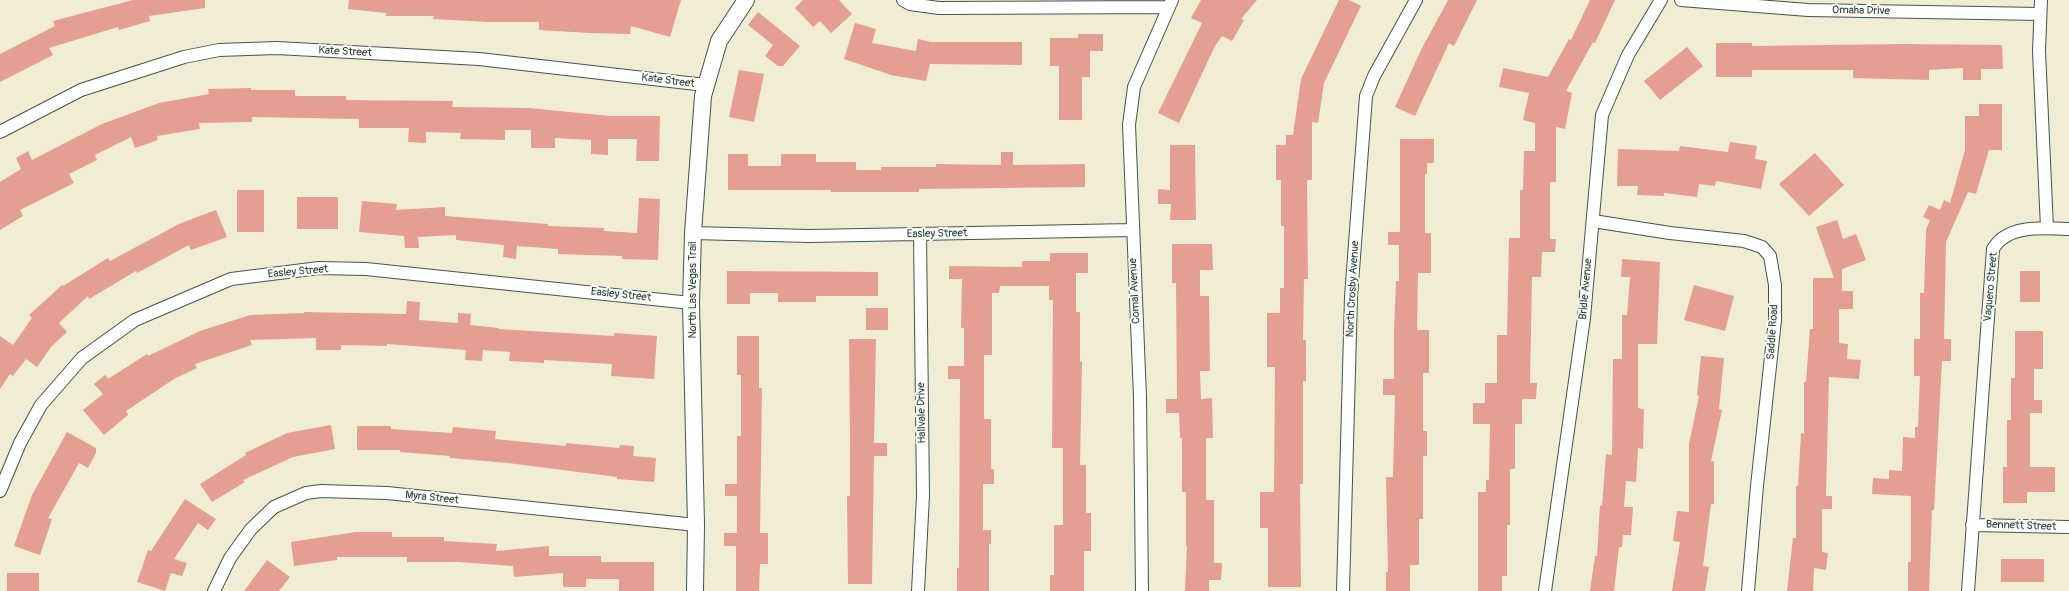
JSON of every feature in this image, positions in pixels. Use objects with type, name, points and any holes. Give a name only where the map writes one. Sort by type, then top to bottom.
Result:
[{"type":"street","name":"North Las Vegas Trail","points":[[695,591],[696,525],[691,303],[693,233],[700,126],[705,85],[719,41],[746,0]]},
{"type":"street","points":[[903,0],[910,4],[939,8],[1170,3]]},
{"type":"street","name":"North Crosby Avenue","points":[[1343,591],[1351,298],[1366,96],[1374,76],[1416,0]]},
{"type":"street","name":"Bridle Avenue","points":[[1545,591],[1584,318],[1602,115],[1628,55],[1661,0]]},
{"type":"street","name":"Omaha Drive","points":[[1681,0],[1808,10],[2040,14]]},
{"type":"street","points":[[2041,0],[2039,51],[2047,228]]},
{"type":"street","name":"Comal Avenue","points":[[1142,591],[1140,397],[1132,230],[1129,125],[1134,87],[1170,3]]},
{"type":"street","name":"Kate Street","points":[[0,132],[81,90],[184,57],[219,50],[278,48],[479,59],[705,85]]},
{"type":"street","name":"Saddle Road","points":[[1593,221],[1670,233],[1744,241],[1762,248],[1770,256],[1775,285],[1775,320],[1757,486],[1748,591]]},
{"type":"street","name":"Vaquero Street","points":[[1968,591],[1993,249],[1997,242],[2018,230],[2047,228],[2069,229]]},
{"type":"street","name":"Easley Street","points":[[693,233],[809,236],[1132,230]]},
{"type":"street","name":"Hallvale Drive","points":[[918,591],[923,496],[920,234]]},
{"type":"street","name":"Easley Street","points":[[0,491],[20,443],[41,405],[82,358],[135,320],[231,279],[319,268],[366,269],[691,303]]},
{"type":"street","name":"Myra Street","points":[[214,591],[230,558],[251,530],[274,507],[306,493],[321,491],[387,493],[696,525]]},
{"type":"street","name":"Bennett Street","points":[[1972,525],[2069,527]]},
{"type":"building","points":[[133,0],[205,0],[205,8],[149,16],[150,21],[119,30],[118,27],[49,48],[53,55],[0,82],[0,54],[55,26],[53,21]]},
{"type":"building","points":[[349,0],[681,0],[670,37],[631,26],[630,34],[589,33],[539,30],[539,22],[488,22],[433,19],[434,16],[386,16],[386,13],[348,9]]},
{"type":"building","points":[[803,0],[839,0],[852,14],[831,33],[820,21],[813,27],[795,8]]},
{"type":"building","points":[[1201,0],[1257,0],[1241,19],[1244,20],[1232,41],[1222,36],[1215,46],[1179,123],[1158,113],[1202,23],[1191,18]]},
{"type":"building","points":[[1339,0],[1349,0],[1361,6],[1324,83],[1318,123],[1312,122],[1312,180],[1307,180],[1308,279],[1304,279],[1303,340],[1306,340],[1306,381],[1303,381],[1303,484],[1300,484],[1301,587],[1268,587],[1268,528],[1260,528],[1260,492],[1274,492],[1275,367],[1267,367],[1267,313],[1280,313],[1280,288],[1284,288],[1284,226],[1281,226],[1281,180],[1276,180],[1276,145],[1286,145],[1286,135],[1293,135],[1301,79]]},
{"type":"building","points":[[1448,0],[1477,0],[1454,46],[1449,43],[1415,116],[1395,107],[1421,50]]},
{"type":"building","points":[[1590,0],[1615,0],[1595,43],[1593,42],[1566,91],[1572,93],[1565,129],[1556,127],[1556,182],[1550,182],[1550,239],[1556,239],[1555,252],[1542,252],[1541,277],[1532,277],[1530,383],[1537,383],[1536,399],[1522,399],[1522,424],[1515,424],[1515,469],[1510,469],[1510,525],[1507,525],[1507,576],[1502,576],[1502,591],[1478,591],[1478,492],[1486,492],[1486,480],[1489,480],[1490,424],[1473,424],[1473,403],[1485,403],[1485,383],[1497,383],[1497,335],[1507,335],[1509,238],[1520,238],[1520,190],[1523,190],[1524,151],[1535,151],[1535,123],[1523,120],[1529,93],[1499,87],[1503,68],[1548,77],[1569,39],[1571,40]]},
{"type":"building","points":[[758,12],[800,46],[783,66],[778,66],[765,56],[773,45],[748,25]]},
{"type":"building","points":[[855,23],[876,29],[872,43],[916,51],[918,39],[931,42],[1022,42],[1022,65],[930,64],[926,81],[891,75],[844,59]]},
{"type":"building","points":[[1078,34],[1103,34],[1103,51],[1090,51],[1090,77],[1082,77],[1082,120],[1059,120],[1059,66],[1050,66],[1050,38],[1078,38]]},
{"type":"building","points":[[1716,43],[1752,43],[1752,46],[1902,44],[2002,45],[2003,69],[1981,69],[1981,80],[1963,80],[1963,68],[1929,70],[1929,80],[1853,78],[1853,70],[1752,70],[1752,77],[1716,77]]},
{"type":"building","points":[[1687,47],[1703,66],[1660,100],[1644,81]]},
{"type":"building","points":[[739,70],[764,74],[754,122],[729,117]]},
{"type":"building","points":[[251,88],[251,90],[295,90],[295,96],[346,96],[346,100],[453,101],[452,107],[529,108],[610,116],[660,116],[659,161],[636,161],[637,139],[608,139],[608,155],[591,154],[591,140],[555,138],[555,148],[531,148],[531,130],[505,130],[505,140],[460,139],[461,133],[426,132],[426,143],[408,142],[409,128],[359,128],[359,119],[252,117],[252,122],[199,123],[200,129],[157,136],[158,140],[135,148],[131,137],[95,155],[97,160],[69,174],[74,183],[20,210],[23,216],[0,230],[0,182],[21,169],[16,158],[28,151],[32,160],[102,124],[159,103],[209,94],[208,89]]},
{"type":"building","points":[[1979,104],[2002,104],[2002,150],[1989,150],[1976,194],[1968,192],[1946,242],[1944,339],[1951,339],[1951,361],[1942,361],[1934,510],[1932,510],[1929,591],[1908,591],[1908,562],[1911,562],[1911,496],[1872,494],[1873,478],[1889,479],[1889,470],[1902,471],[1903,437],[1915,438],[1915,427],[1918,427],[1920,376],[1914,376],[1914,339],[1920,339],[1920,293],[1924,293],[1926,230],[1930,220],[1923,217],[1929,205],[1940,210],[1944,200],[1950,203],[1965,150],[1965,116],[1979,116]]},
{"type":"building","points":[[1400,139],[1434,139],[1434,163],[1427,163],[1427,174],[1425,174],[1425,233],[1431,233],[1431,273],[1418,273],[1417,330],[1429,330],[1429,373],[1423,373],[1423,431],[1427,431],[1427,456],[1423,456],[1423,519],[1419,519],[1419,565],[1410,565],[1410,591],[1386,591],[1386,572],[1388,572],[1386,477],[1393,477],[1395,395],[1383,395],[1383,379],[1394,379],[1394,330],[1396,281],[1399,281],[1399,245],[1388,245],[1388,232],[1400,232]]},
{"type":"building","points":[[1730,142],[1757,146],[1755,159],[1767,161],[1761,189],[1716,181],[1715,186],[1699,184],[1697,197],[1664,193],[1664,196],[1637,195],[1638,186],[1617,186],[1618,149],[1679,151],[1680,146],[1728,152]]},
{"type":"building","points":[[1170,145],[1195,145],[1196,220],[1170,220],[1171,204],[1158,204],[1158,189],[1170,190]]},
{"type":"building","points":[[1001,152],[1013,152],[1013,165],[1085,164],[1085,187],[919,189],[919,192],[728,190],[728,154],[748,154],[748,166],[781,166],[781,154],[816,154],[816,162],[856,162],[856,170],[881,170],[881,167],[936,167],[936,164],[1001,165]]},
{"type":"building","points":[[1815,153],[1844,185],[1809,216],[1779,184]]},
{"type":"building","points":[[237,190],[264,190],[264,232],[237,232]]},
{"type":"building","points":[[297,197],[338,197],[338,229],[297,229]]},
{"type":"building","points":[[639,198],[660,199],[658,260],[622,259],[622,256],[558,254],[558,249],[517,246],[516,259],[503,257],[504,245],[456,240],[456,235],[418,237],[419,248],[405,248],[404,236],[359,232],[362,201],[397,204],[396,210],[445,207],[445,216],[548,224],[548,226],[604,228],[604,231],[637,233]]},
{"type":"building","points":[[216,210],[227,237],[191,250],[189,245],[137,273],[136,271],[89,299],[88,296],[59,323],[67,332],[51,347],[37,367],[26,359],[13,376],[10,374],[0,389],[0,336],[13,345],[32,318],[29,315],[62,285],[63,286],[108,258],[110,261],[181,223]]},
{"type":"building","points":[[1837,220],[1843,239],[1856,234],[1866,260],[1842,269],[1842,291],[1853,291],[1853,309],[1839,309],[1839,343],[1848,344],[1847,359],[1861,360],[1859,379],[1829,377],[1826,496],[1832,496],[1832,509],[1822,509],[1822,552],[1828,553],[1826,570],[1814,568],[1813,591],[1787,591],[1793,538],[1796,538],[1796,486],[1798,486],[1801,433],[1804,434],[1804,382],[1806,382],[1810,329],[1813,329],[1813,278],[1834,278],[1816,227]]},
{"type":"building","points":[[1172,244],[1212,244],[1213,270],[1200,270],[1200,296],[1209,296],[1210,371],[1200,371],[1201,399],[1212,398],[1213,438],[1206,438],[1206,500],[1214,500],[1214,563],[1222,563],[1221,580],[1209,580],[1209,591],[1185,591],[1187,546],[1186,492],[1182,492],[1182,438],[1180,438],[1179,413],[1166,413],[1166,399],[1177,399],[1176,283],[1172,283]]},
{"type":"building","points":[[1050,253],[1088,253],[1088,273],[1076,273],[1076,312],[1080,312],[1080,362],[1082,362],[1080,465],[1086,465],[1086,513],[1091,513],[1091,551],[1084,551],[1084,591],[1050,591],[1050,575],[1054,575],[1054,525],[1063,525],[1063,448],[1052,448],[1053,300],[1049,300],[1049,286],[1000,286],[999,293],[992,293],[992,355],[984,355],[984,419],[991,419],[991,469],[994,469],[994,484],[983,484],[983,530],[991,530],[991,544],[989,544],[989,591],[957,591],[957,568],[959,568],[960,379],[948,379],[948,366],[964,366],[964,328],[961,328],[962,279],[949,279],[949,266],[1022,267],[1022,261],[1050,261]]},
{"type":"building","points":[[1622,259],[1660,262],[1657,344],[1638,344],[1638,408],[1644,409],[1643,449],[1638,448],[1636,482],[1626,481],[1624,507],[1633,507],[1631,535],[1623,535],[1622,547],[1619,547],[1614,591],[1590,591],[1595,556],[1597,556],[1600,505],[1602,506],[1606,454],[1612,455],[1613,359],[1622,359],[1622,315],[1627,315],[1630,277],[1621,277]]},
{"type":"building","points":[[727,271],[878,272],[878,296],[816,296],[816,302],[778,302],[778,293],[750,293],[750,304],[727,304]]},
{"type":"building","points":[[2020,271],[2040,271],[2040,302],[2020,302]]},
{"type":"building","points":[[1694,285],[1734,296],[1725,331],[1684,320]]},
{"type":"building","points":[[407,301],[420,302],[419,320],[458,323],[458,313],[471,314],[470,325],[499,329],[614,336],[614,333],[657,336],[654,379],[611,376],[612,364],[544,360],[544,363],[509,361],[510,352],[483,350],[482,361],[465,360],[466,350],[387,344],[387,346],[341,345],[341,350],[316,350],[316,338],[250,340],[252,345],[195,364],[197,368],[174,379],[126,411],[128,415],[104,435],[83,410],[103,394],[94,384],[105,375],[108,379],[147,354],[148,356],[200,331],[250,315],[304,312],[406,314]]},
{"type":"building","points":[[866,308],[888,308],[888,330],[866,330]]},
{"type":"building","points":[[2015,331],[2043,331],[2043,369],[2034,369],[2034,400],[2042,400],[2042,413],[2030,413],[2030,467],[2055,467],[2055,492],[2027,492],[2027,503],[2003,503],[2003,467],[2007,467],[2007,420],[2011,420],[2011,378],[2015,378]]},
{"type":"building","points":[[737,336],[759,336],[759,388],[762,388],[760,533],[768,533],[768,564],[760,564],[759,591],[736,591],[736,546],[724,546],[724,533],[737,533],[737,496],[725,496],[725,484],[737,484],[737,436],[741,436],[741,375],[737,375]]},
{"type":"building","points":[[849,339],[876,339],[874,443],[887,443],[887,456],[874,456],[872,584],[848,584],[847,496],[850,496]]},
{"type":"building","points":[[1701,356],[1724,358],[1719,409],[1722,410],[1711,461],[1714,461],[1714,504],[1711,504],[1703,566],[1709,567],[1705,591],[1672,591],[1680,542],[1673,541],[1677,511],[1689,512],[1689,444],[1699,396],[1697,395]]},
{"type":"building","points":[[331,425],[335,449],[293,457],[243,480],[245,482],[212,502],[200,484],[246,455],[245,453],[287,433]]},
{"type":"building","points":[[357,426],[391,426],[391,429],[452,433],[453,427],[496,431],[495,439],[566,446],[566,443],[619,448],[620,445],[634,446],[633,456],[656,458],[654,482],[617,479],[617,477],[508,463],[450,458],[450,456],[400,452],[400,450],[357,450]]},
{"type":"building","points":[[67,432],[96,448],[96,453],[88,468],[79,463],[48,518],[52,519],[40,555],[14,546],[32,495]]},
{"type":"building","points":[[185,499],[216,519],[208,530],[198,523],[174,559],[187,563],[182,576],[171,573],[165,591],[137,582],[148,550],[151,551]]},
{"type":"building","points":[[356,532],[392,532],[392,537],[444,537],[444,541],[497,544],[496,551],[549,546],[549,556],[601,556],[601,562],[654,562],[654,591],[619,591],[619,579],[586,579],[586,587],[563,587],[563,573],[514,577],[513,566],[458,562],[407,562],[407,557],[337,557],[337,560],[294,566],[291,542]]},
{"type":"building","points":[[2001,559],[2044,559],[2044,582],[2001,582]]},
{"type":"building","points":[[267,560],[290,577],[279,591],[244,591]]},
{"type":"building","points":[[7,573],[39,573],[39,591],[7,591]]}]
